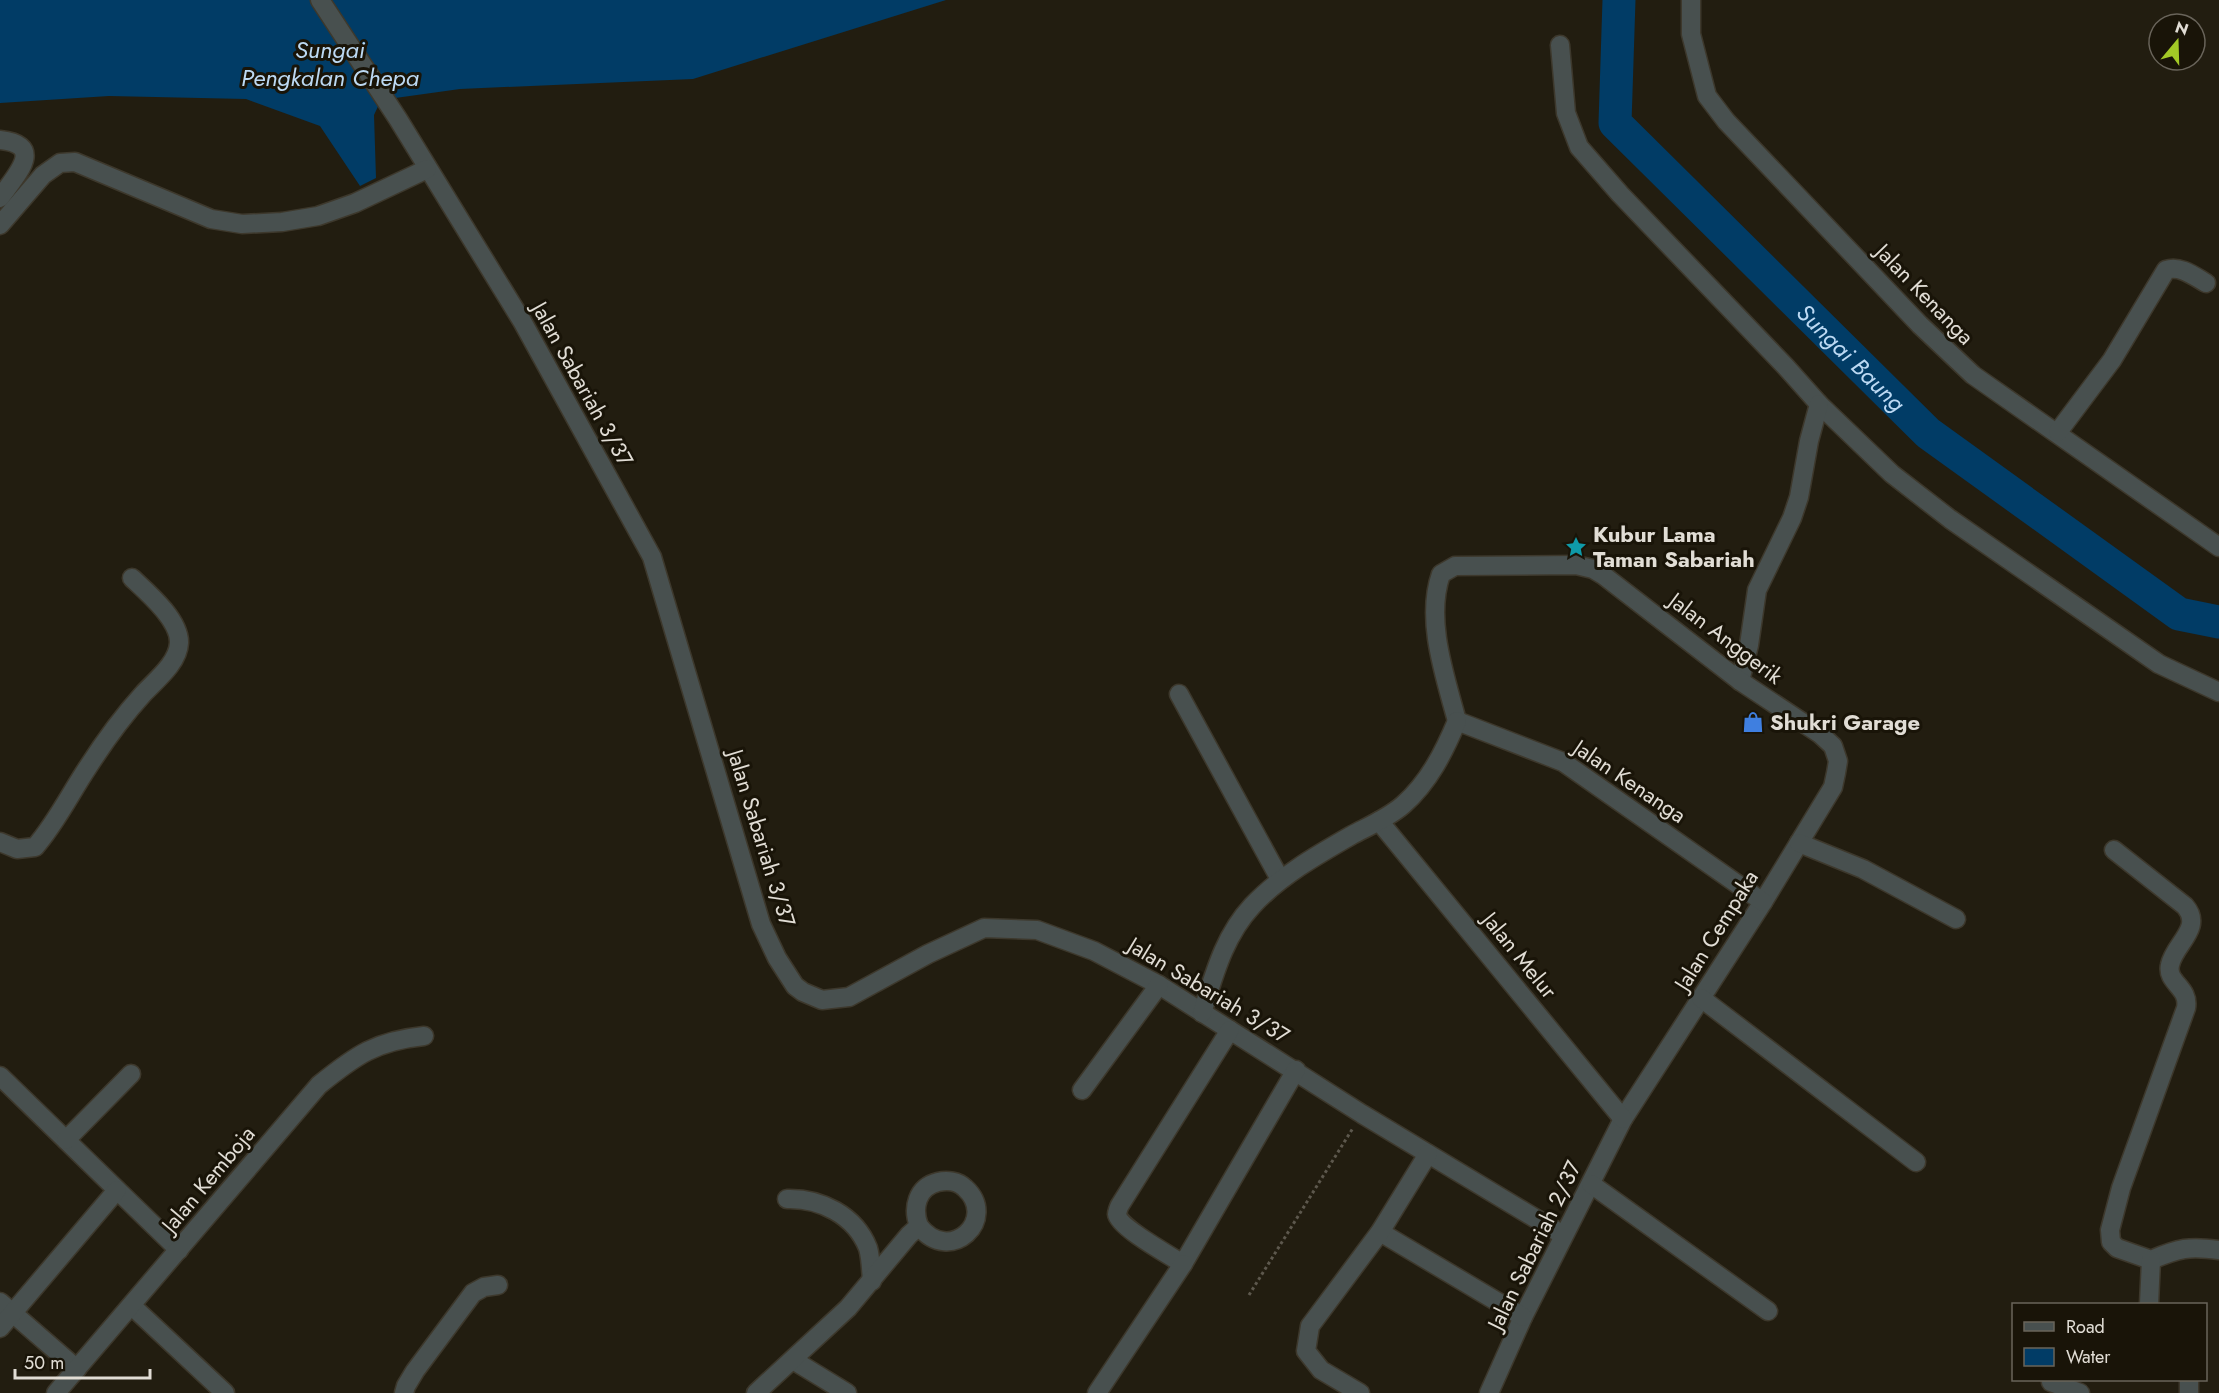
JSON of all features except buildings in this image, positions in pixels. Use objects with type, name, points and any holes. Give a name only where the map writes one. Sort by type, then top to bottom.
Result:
[{"type":"street","name":"Jalan Sabariah 3/37","points":[[320,0],[398,119],[522,321],[652,557],[761,924],[777,958],[795,986],[822,1000],[849,997],[928,954],[984,928],[1037,930],[1094,951],[1159,985],[1362,1114],[1563,1235]]},
{"type":"street","name":"Jalan Kenanga","points":[[1691,0],[1691,34],[1707,96],[1726,121],[1920,325],[1972,375],[2058,432],[2219,547]]},
{"type":"street","points":[[1560,45],[1566,113],[1579,147],[1620,194],[1819,404],[1892,474],[1950,519],[2159,664],[2219,692]]},
{"type":"street","points":[[0,140],[18,144],[25,150],[26,156],[0,198]]},
{"type":"street","points":[[0,225],[44,175],[60,163],[75,162],[211,219],[242,224],[282,222],[318,216],[355,203],[427,169]]},
{"type":"street","points":[[2058,432],[2112,360],[2166,270],[2181,269],[2206,283]]},
{"type":"street","points":[[1740,681],[1749,645],[1757,590],[1792,518],[1799,497],[1809,441],[1819,404]]},
{"type":"street","name":"Jalan Anggerik","points":[[1458,721],[1439,657],[1436,603],[1437,586],[1441,574],[1455,566],[1576,565],[1593,568],[1740,681],[1820,734],[1833,746],[1838,761]]},
{"type":"street","points":[[0,842],[17,849],[35,847],[49,831],[89,766],[175,657],[179,642],[174,625],[160,605],[132,578]]},
{"type":"street","points":[[1179,694],[1280,879]]},
{"type":"street","name":"Jalan Kenanga","points":[[1458,721],[1563,762],[1763,902]]},
{"type":"street","points":[[1202,1012],[1225,944],[1250,908],[1280,879],[1379,821],[1403,804],[1429,776],[1442,757],[1458,721]]},
{"type":"street","name":"Jalan Cempaka","points":[[1623,1119],[1763,902],[1833,787],[1838,761]]},
{"type":"street","name":"Jalan Melur","points":[[1379,821],[1623,1119]]},
{"type":"street","points":[[1799,843],[1863,869],[1956,919]]},
{"type":"street","points":[[2114,849],[2185,906],[2192,917],[2192,924],[2172,958],[2169,970],[2185,993],[2186,1008],[2124,1178],[2110,1230],[2111,1242],[2117,1248],[2151,1260],[2176,1249],[2198,1247],[2219,1250]]},
{"type":"street","points":[[1082,1090],[1159,985]]},
{"type":"street","points":[[1701,998],[1916,1162]]},
{"type":"street","points":[[1183,1264],[1120,1221],[1117,1214],[1120,1205],[1230,1030]]},
{"type":"street","name":"Jalan Kemboja","points":[[56,1393],[319,1085],[346,1063],[373,1047],[398,1039],[424,1036]]},
{"type":"street","points":[[1097,1393],[1183,1264],[1296,1070]]},
{"type":"street","points":[[66,1140],[131,1074]]},
{"type":"street","points":[[0,1076],[179,1250]]},
{"type":"street","name":"Jalan Sabariah 2/37","points":[[1490,1393],[1522,1317],[1623,1119]]},
{"type":"street","points":[[1360,1393],[1321,1370],[1306,1351],[1310,1326],[1380,1232],[1428,1154]]},
{"type":"street","points":[[1591,1184],[1768,1311]]},
{"type":"street","points":[[0,1328],[7,1308],[117,1190]]},
{"type":"street","points":[[787,1199],[804,1198],[820,1203],[835,1210],[849,1222],[860,1234],[868,1249],[872,1281]]},
{"type":"street","points":[[756,1393],[848,1308],[909,1235],[919,1227]]},
{"type":"street","points":[[1380,1232],[1522,1317]]},
{"type":"street","points":[[2149,1303],[2151,1260]]},
{"type":"street","points":[[404,1393],[416,1371],[473,1293],[483,1287],[498,1285]]},
{"type":"street","points":[[132,1306],[225,1393]]},
{"type":"street","points":[[7,1308],[76,1369]]},
{"type":"street","points":[[793,1360],[847,1393]]},
{"type":"street","points":[[2051,1382],[2080,1393]]},
{"type":"path","points":[[1249,1295],[1362,1114]]},
{"type":"water","name":"Sungai Pengkalan Chepa","points":[[0,0],[946,0],[693,79],[460,89],[381,100],[374,115],[376,178],[360,186],[320,126],[246,99],[109,96],[0,103]]},
{"type":"waterway","name":"Sungai Baung","points":[[1619,0],[1615,123],[1928,433],[2179,614],[2219,622]]},
{"type":"place","name":"Kubur Lama Taman Sabariah","points":[[1576,547]]},
{"type":"place","name":"Shukri Garage","points":[[1753,722]]}]
